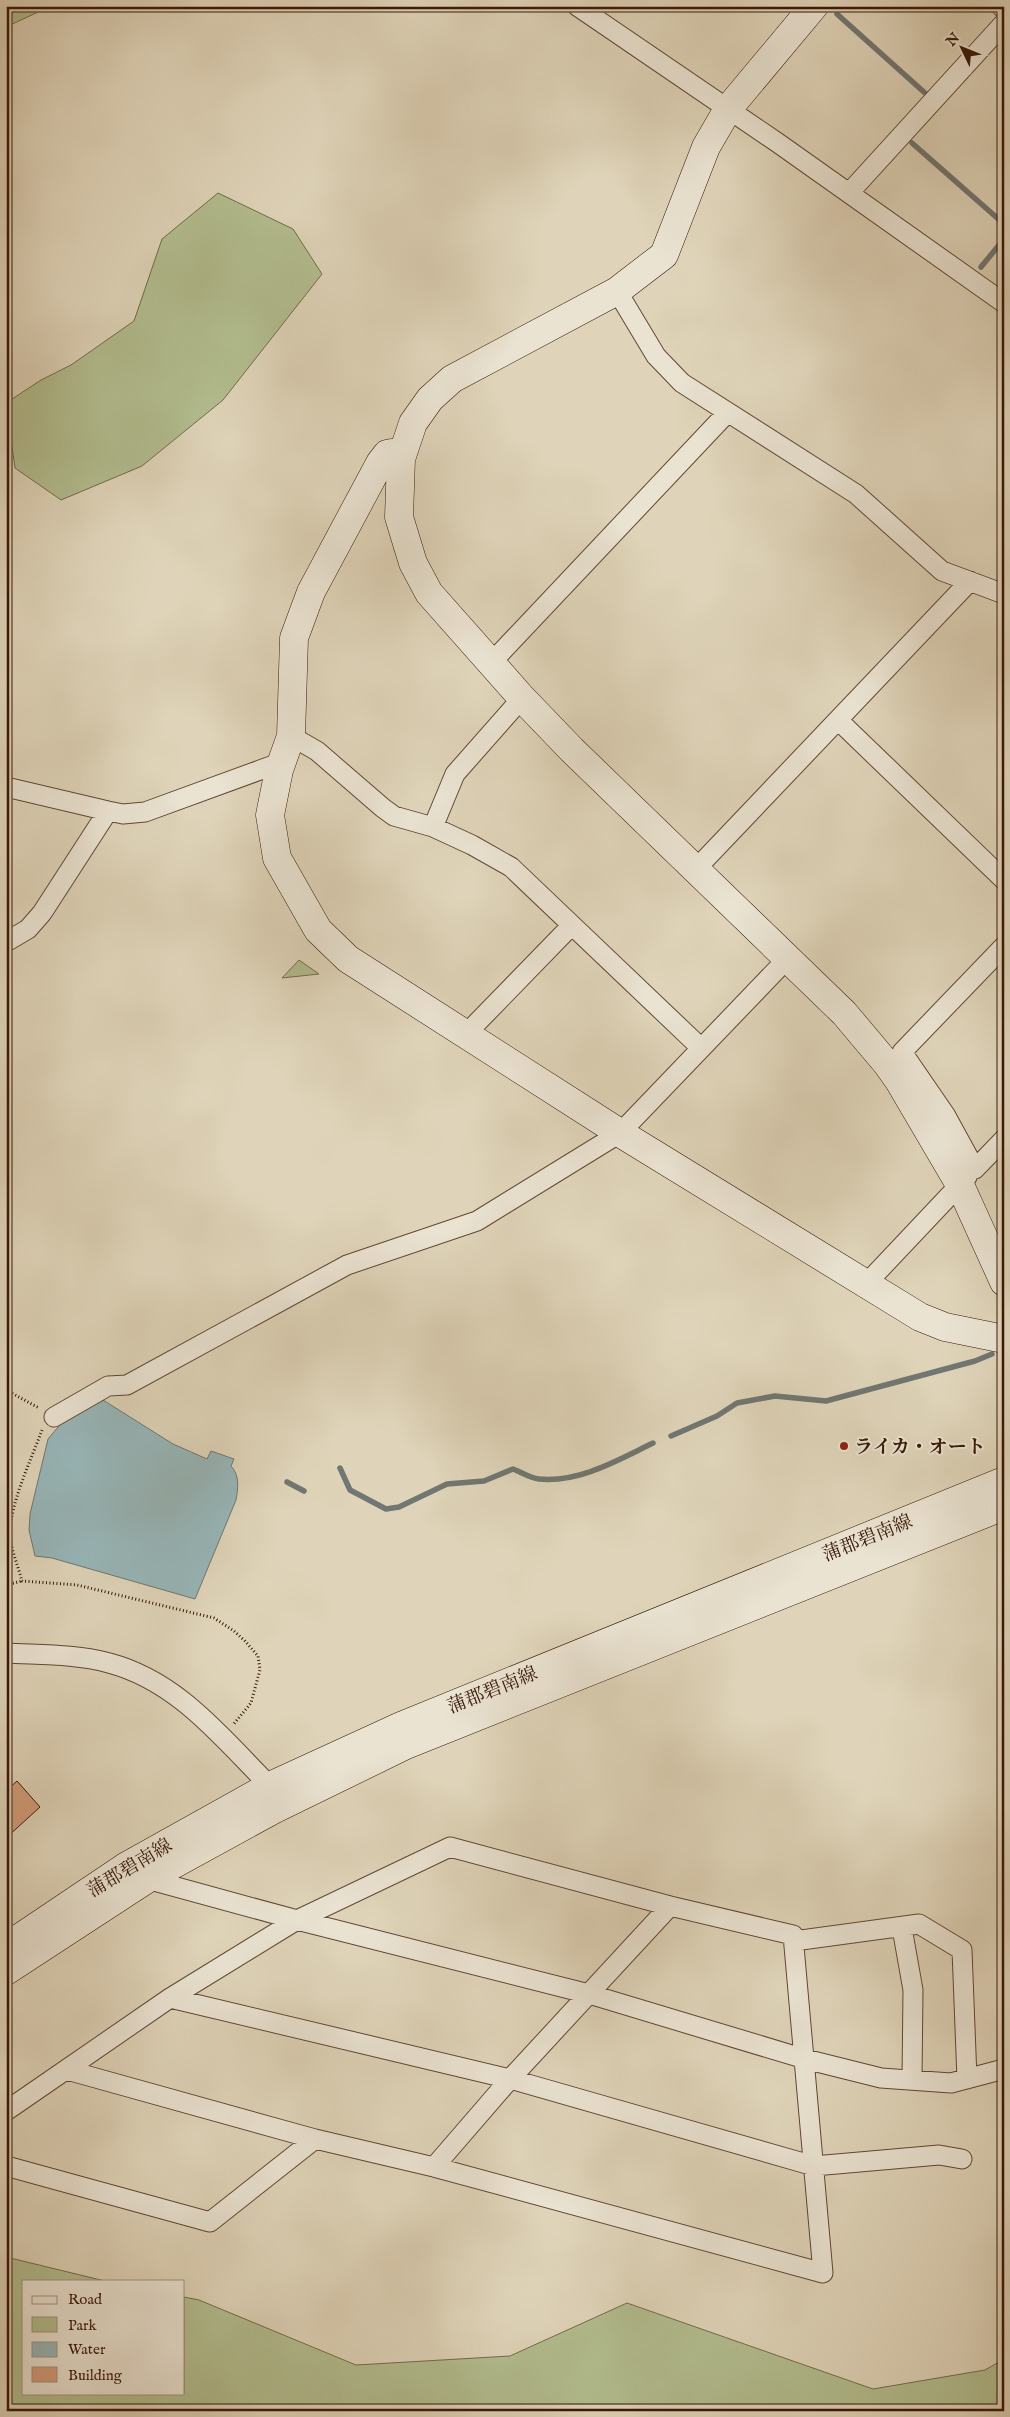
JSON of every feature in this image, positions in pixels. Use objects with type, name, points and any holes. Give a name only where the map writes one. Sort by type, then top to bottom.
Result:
[{"type":"street","points":[[577,6],[849,193],[1004,304]]},
{"type":"street","points":[[814,6],[728,109],[706,147],[664,255],[617,291],[452,379],[430,399],[413,423],[401,459],[399,517],[413,563],[429,593],[522,698],[694,871],[844,1013],[887,1064],[968,1177]]},
{"type":"street","points":[[1001,6],[1004,9]]},
{"type":"street","points":[[849,193],[1004,24]]},
{"type":"street","points":[[617,291],[656,356],[682,383],[856,494],[942,571],[1004,594]]},
{"type":"street","points":[[491,663],[727,413]]},
{"type":"street","points":[[401,459],[392,454],[386,454],[380,463],[311,592],[294,638],[291,736],[282,762],[270,815],[277,858],[318,930],[348,959],[620,1133],[866,1284],[929,1320],[945,1327],[1004,1339]]},
{"type":"street","points":[[694,871],[970,581]]},
{"type":"street","points":[[433,827],[455,774],[522,698]]},
{"type":"street","points":[[838,720],[1004,880]]},
{"type":"street","points":[[291,736],[317,751],[394,816],[433,827],[472,845],[511,867],[702,1048]]},
{"type":"street","points":[[6,787],[123,814],[145,812],[282,762]]},
{"type":"street","points":[[6,942],[28,929],[42,913],[108,811]]},
{"type":"street","points":[[466,1034],[572,925]]},
{"type":"street","points":[[1004,946],[902,1052],[946,1116],[1004,1282]]},
{"type":"street","points":[[54,1417],[108,1386],[126,1385],[346,1265],[477,1221],[620,1133],[787,959]]},
{"type":"street","points":[[866,1284],[1004,1139]]},
{"type":"street","name":"蒲郡碧南線","points":[[6,1948],[125,1867],[270,1786],[401,1726],[1004,1481]]},
{"type":"street","name":"蒲郡碧南線","points":[[6,1971],[146,1879],[273,1810],[406,1745],[1004,1506]]},
{"type":"street","points":[[6,1653],[56,1656],[116,1666],[147,1678],[187,1703],[270,1786]]},
{"type":"street","points":[[6,2111],[170,1998],[297,1920],[450,1847],[670,1906],[794,1935],[823,2273],[67,2070]]},
{"type":"street","points":[[146,1879],[297,1920],[589,1994],[804,2059],[880,2078],[952,2083],[1004,2069]]},
{"type":"street","points":[[434,2167],[510,2079],[670,1906]]},
{"type":"street","points":[[794,1941],[902,1928],[920,1924],[962,1950],[967,2079]]},
{"type":"street","points":[[902,1928],[913,1990],[912,2080]]},
{"type":"street","points":[[170,1998],[510,2079],[814,2166],[939,2155],[962,2159]]},
{"type":"street","points":[[6,2166],[210,2222],[315,2138]]},
{"type":"path","points":[[6,1390],[54,1417],[42,1428],[19,1494],[10,1528],[22,1581]]},
{"type":"path","points":[[6,1585],[22,1581],[76,1585],[214,1618],[234,1631],[258,1656],[260,1670],[251,1703],[223,1737]]},
{"type":"green space","points":[[6,6],[51,6],[6,27]]},
{"type":"green space","points":[[218,193],[293,229],[322,274],[223,400],[142,466],[61,500],[15,468],[6,403],[41,380],[71,365],[134,321],[162,239]]},
{"type":"green space","points":[[299,960],[319,974],[282,978]]},
{"type":"green space","points":[[6,2257],[101,2280],[22,2280],[22,2394],[185,2394],[185,2297],[199,2300],[356,2365],[510,2356],[627,2303],[873,2389],[985,2370],[1004,2359],[1004,2411],[6,2411]]},
{"type":"water","points":[[103,1400],[173,1444],[207,1459],[211,1451],[234,1459],[231,1466],[237,1478],[236,1500],[195,1599],[52,1558],[35,1556],[29,1530],[30,1514],[48,1439],[63,1421]]},
{"type":"building","points":[[17,1781],[40,1807],[6,1838],[6,1791]]},
{"type":"waterway","points":[[837,14],[925,93]]},
{"type":"waterway","points":[[912,143],[1004,224]]},
{"type":"waterway","points":[[981,267],[1004,239]]},
{"type":"waterway","points":[[671,1436],[717,1416],[737,1403],[775,1396],[826,1401],[975,1361],[992,1354]]},
{"type":"waterway","points":[[340,1468],[350,1490],[386,1509],[399,1507],[447,1484],[484,1481],[513,1469],[539,1479],[554,1479],[583,1474],[612,1463],[653,1443]]},
{"type":"waterway","points":[[287,1482],[304,1491]]},
{"type":"place","name":"ライカ・オート","points":[[844,1446]]}]
